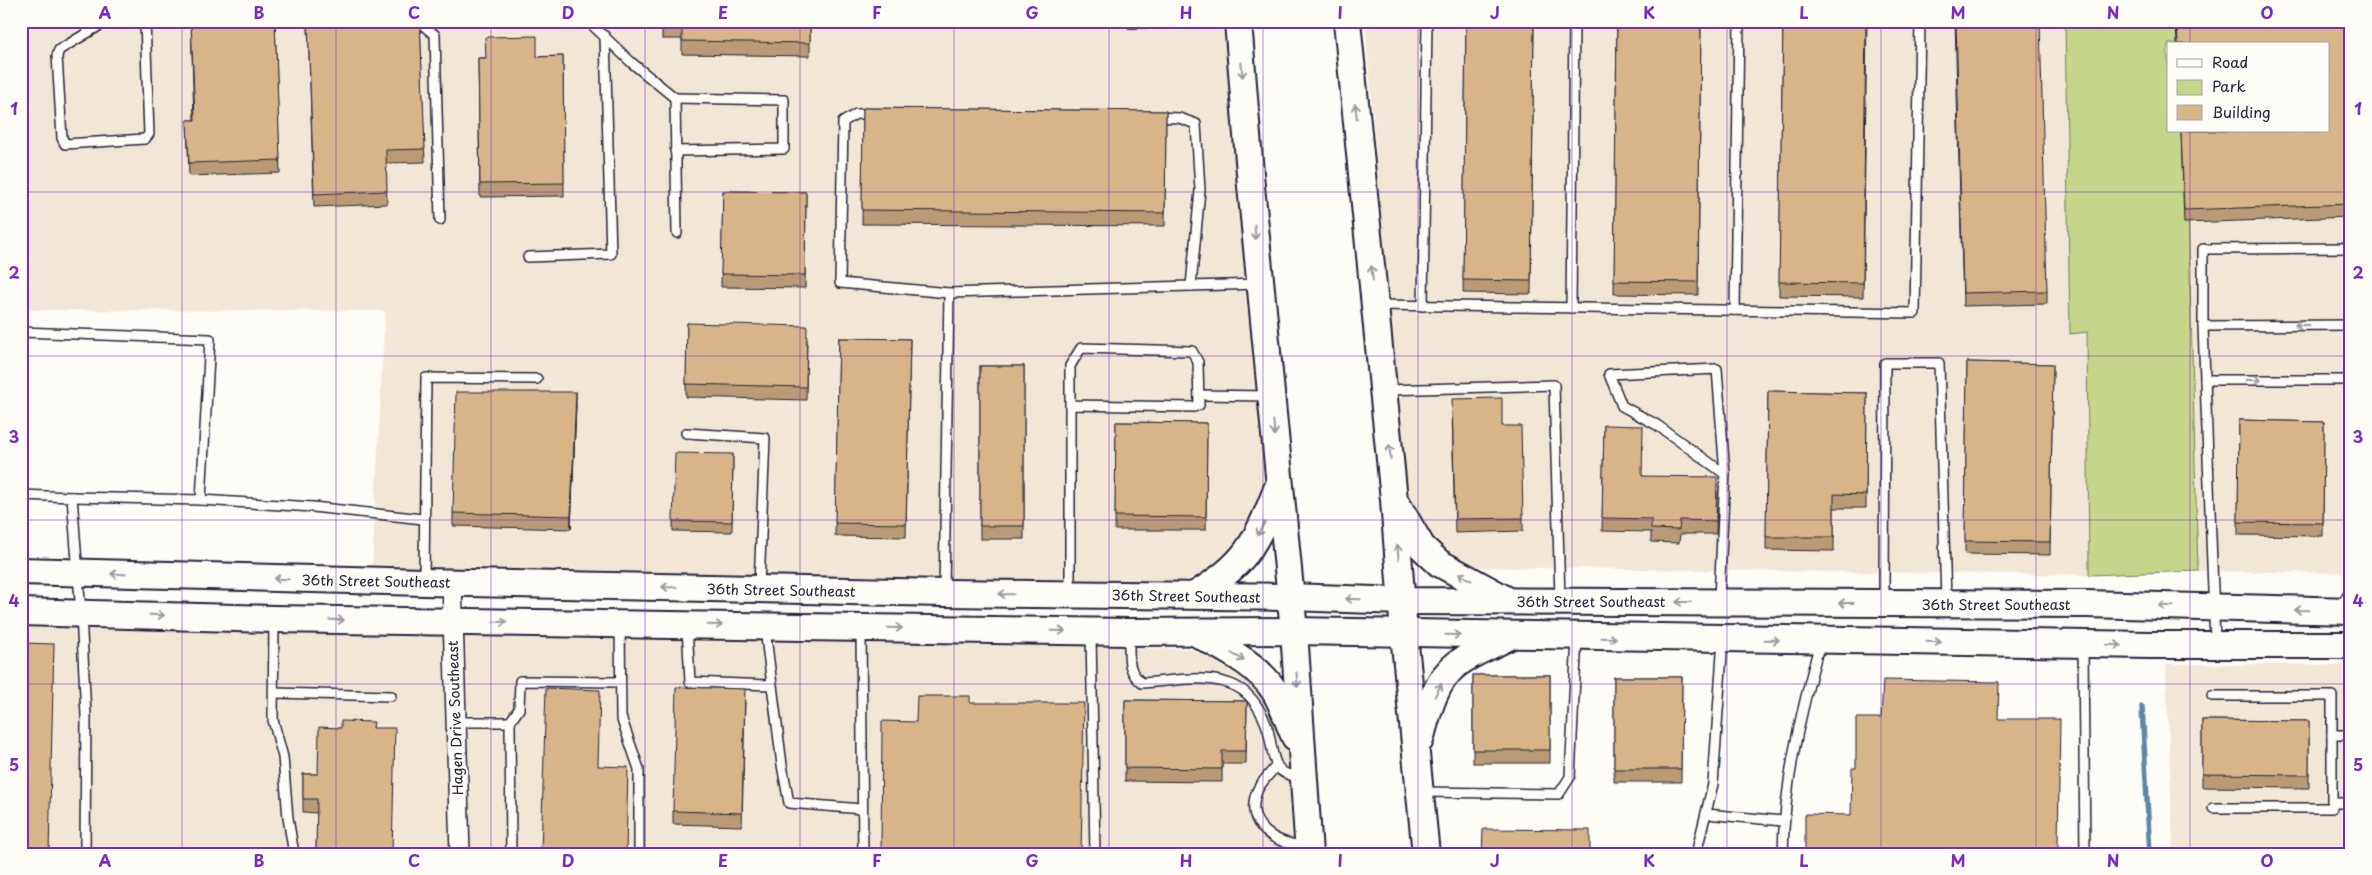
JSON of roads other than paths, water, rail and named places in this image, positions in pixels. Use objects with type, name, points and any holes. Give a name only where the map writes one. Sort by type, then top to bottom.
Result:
[{"type":"street","points":[[1238,21],[1260,284],[1294,631],[1309,850]]},
{"type":"street","points":[[1348,21],[1426,854]]},
{"type":"street","points":[[1195,596],[1222,579],[1244,557],[1264,524],[1279,484]]},
{"type":"street","points":[[1394,500],[1422,547],[1439,563],[1508,601]]},
{"type":"street","name":"36th Street Southeast","points":[[21,571],[424,582],[944,593],[1290,597],[1402,601],[1884,603],[2214,608],[2346,604]]},
{"type":"street","name":"Hagen Drive Southeast","points":[[452,582],[460,854]]},
{"type":"street","points":[[21,612],[274,619],[1091,632],[1195,633],[1294,631],[2083,644],[2351,645]]},
{"type":"street","points":[[1195,633],[1244,660],[1274,691],[1302,764]]},
{"type":"street","points":[[1417,753],[1428,710],[1441,683],[1456,665],[1508,636]]},
{"type":"lane","points":[[107,21],[59,50],[57,56],[62,138],[65,144],[145,139],[150,134],[145,21]]},
{"type":"lane","points":[[418,21],[435,34],[440,220]]},
{"type":"lane","points":[[588,21],[632,63],[675,98],[784,100],[784,150],[675,151]]},
{"type":"lane","points":[[1130,21],[1130,23],[1200,21]]},
{"type":"lane","points":[[1423,306],[1427,21]]},
{"type":"lane","points":[[1571,308],[1574,21]]},
{"type":"lane","points":[[1736,310],[1739,21]]},
{"type":"lane","points":[[1375,305],[1915,313],[1920,21]]},
{"type":"lane","points":[[528,257],[611,254],[605,36]]},
{"type":"lane","points":[[675,98],[677,233]]},
{"type":"lane","points":[[885,114],[856,114],[843,122],[840,283],[949,293],[1260,284]]},
{"type":"lane","points":[[1150,117],[1179,118],[1196,124],[1200,190],[1192,286]]},
{"type":"lane","points":[[2215,645],[2203,326],[2203,249],[2351,248]]},
{"type":"lane","points":[[944,593],[949,293]]},
{"type":"lane","points":[[2203,326],[2351,325]]},
{"type":"lane","points":[[21,332],[210,339],[201,500]]},
{"type":"lane","points":[[1070,405],[1194,407],[1199,405],[1198,362],[1192,351],[1081,348],[1070,366],[1070,405],[1070,594]]},
{"type":"lane","points":[[1884,603],[1885,363],[1938,364],[1946,604]]},
{"type":"lane","points":[[1719,602],[1725,474],[1717,369],[1609,374],[1622,406],[1657,425],[1725,474]]},
{"type":"lane","points":[[424,582],[423,519],[426,378],[536,379]]},
{"type":"lane","points":[[2205,380],[2351,380]]},
{"type":"lane","points":[[1384,390],[1554,385],[1560,601]]},
{"type":"lane","points":[[1199,395],[1271,396]]},
{"type":"lane","points":[[686,433],[765,438],[758,589]]},
{"type":"lane","points":[[21,495],[201,500],[313,507],[423,519]]},
{"type":"lane","points":[[72,497],[81,613],[86,716],[84,854]]},
{"type":"lane","points":[[274,619],[272,720],[283,757],[288,818],[294,854]]},
{"type":"lane","points":[[620,624],[621,716],[639,769],[639,854]]},
{"type":"lane","points":[[687,625],[690,682],[771,685]]},
{"type":"lane","points":[[764,626],[782,765],[789,803],[862,809]]},
{"type":"lane","points":[[861,628],[863,854]]},
{"type":"lane","points":[[1091,632],[1095,854]]},
{"type":"lane","points":[[1129,632],[1130,669],[1132,675],[1142,683],[1202,679],[1238,687],[1252,699],[1262,714],[1276,766],[1293,777],[1302,764]]},
{"type":"lane","points":[[1420,792],[1559,794],[1570,777],[1577,637]]},
{"type":"lane","points":[[1696,854],[1714,784],[1723,639]]},
{"type":"lane","points":[[1783,854],[1783,821],[1800,717],[1821,640]]},
{"type":"lane","points":[[2083,644],[2085,854]]},
{"type":"lane","points":[[512,854],[510,722],[519,709],[520,680],[620,682]]},
{"type":"lane","points":[[274,693],[391,696]]},
{"type":"lane","points":[[2212,696],[2332,696],[2332,808],[2213,808]]},
{"type":"lane","points":[[455,722],[510,722]]},
{"type":"lane","points":[[2332,735],[2351,735]]},
{"type":"lane","points":[[1276,766],[1258,790],[1255,809],[1257,821],[1276,840],[1290,846],[1309,850]]},
{"type":"lane","points":[[2332,803],[2351,803]]},
{"type":"lane","points":[[1706,814],[1783,821]]},
{"type":"waterway","points":[[2142,707],[2150,854]]}]
